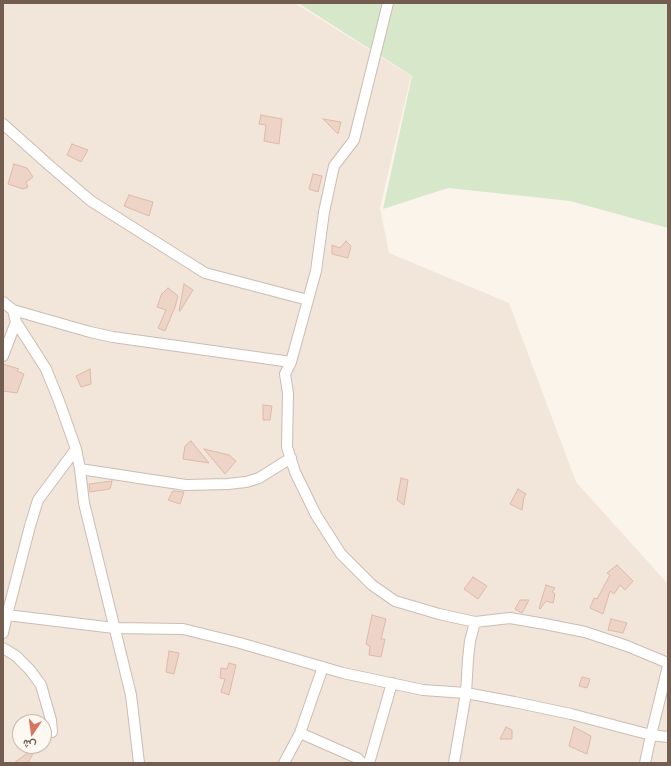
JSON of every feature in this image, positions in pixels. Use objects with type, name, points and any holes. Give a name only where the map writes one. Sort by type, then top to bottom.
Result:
[{"type":"street","points":[[388,3],[354,140],[334,166],[324,212],[316,271],[291,362],[285,374],[288,393],[287,447],[295,472],[316,515],[341,554],[372,585],[395,601],[439,614],[476,622],[510,618],[585,632],[627,646],[668,663]]},
{"type":"street","points":[[3,124],[91,201],[205,273],[308,300]]},
{"type":"street","points":[[3,302],[13,310],[113,337],[291,362]]},
{"type":"street","points":[[13,310],[16,322],[46,369],[59,400],[76,449],[84,502],[131,695],[139,763]]},
{"type":"street","points":[[3,356],[16,322]]},
{"type":"street","points":[[3,633],[5,614],[38,500],[76,449]]},
{"type":"street","points":[[80,469],[186,485],[228,484],[246,482],[259,478],[291,458]]},
{"type":"street","points":[[5,614],[114,628],[183,629],[240,643],[342,673],[423,690],[466,693],[572,714],[651,735],[668,737]]},
{"type":"street","points":[[454,763],[466,693],[470,641],[476,622]]},
{"type":"street","points":[[3,648],[16,656],[30,670],[41,685],[49,714]]},
{"type":"street","points":[[645,763],[668,666]]},
{"type":"street","points":[[284,763],[300,733],[323,667]]},
{"type":"street","points":[[369,763],[392,683]]},
{"type":"street","points":[[300,733],[357,758],[362,763]]},
{"type":"shaded area","points":[[3,3],[295,3],[411,76],[380,208],[389,253],[509,303],[576,482],[668,584],[668,763],[3,763]]},
{"type":"green space","points":[[298,3],[668,3],[668,228],[570,201],[448,188],[383,209],[412,76]]},
{"type":"building","points":[[261,115],[282,119],[279,144],[264,141],[266,125],[259,124]]},
{"type":"building","points":[[323,119],[341,122],[338,134]]},
{"type":"building","points":[[72,144],[88,150],[81,162],[67,155]]},
{"type":"building","points":[[14,164],[27,168],[33,177],[26,182],[28,187],[23,189],[8,184]]},
{"type":"building","points":[[313,174],[322,176],[318,192],[309,189]]},
{"type":"building","points":[[129,195],[153,202],[149,216],[124,206]]},
{"type":"building","points":[[346,241],[351,246],[348,258],[332,254],[332,245],[340,248]]},
{"type":"building","points":[[184,284],[193,290],[179,311]]},
{"type":"building","points":[[168,288],[178,296],[165,331],[158,328],[166,310],[157,307],[162,293]]},
{"type":"building","points":[[3,364],[19,369],[17,371],[24,374],[17,393],[3,391]]},
{"type":"building","points":[[90,369],[91,384],[81,387],[76,376]]},
{"type":"building","points":[[263,405],[272,406],[270,420],[263,420]]},
{"type":"building","points":[[191,441],[209,463],[183,459],[185,446]]},
{"type":"building","points":[[204,449],[229,455],[236,461],[225,474]]},
{"type":"building","points":[[401,478],[408,480],[404,505],[397,500]]},
{"type":"building","points":[[112,481],[110,489],[90,492],[89,484]]},
{"type":"building","points":[[518,489],[526,494],[524,497],[522,510],[510,504]]},
{"type":"building","points":[[173,491],[184,492],[180,504],[168,500]]},
{"type":"building","points":[[617,565],[633,581],[625,590],[620,585],[614,594],[610,591],[603,614],[590,608],[594,598],[597,599],[610,575],[607,573]]},
{"type":"building","points":[[473,577],[487,586],[478,599],[464,589]]},
{"type":"building","points":[[546,585],[555,588],[552,592],[555,594],[553,603],[546,601],[540,609],[539,608]]},
{"type":"building","points":[[520,600],[529,600],[522,613],[515,609]]},
{"type":"building","points":[[372,615],[386,619],[381,639],[385,639],[381,657],[369,655],[370,646],[366,644]]},
{"type":"building","points":[[611,619],[627,623],[623,633],[608,630]]},
{"type":"building","points":[[169,651],[179,653],[174,674],[166,672]]},
{"type":"building","points":[[229,663],[236,665],[229,695],[221,692],[225,679],[220,678],[221,668],[227,669]]},
{"type":"building","points":[[582,677],[590,679],[587,688],[579,686]]},
{"type":"building","points":[[506,727],[512,730],[512,739],[500,739]]},
{"type":"building","points":[[574,727],[591,736],[587,754],[569,746]]},
{"type":"building","points":[[26,754],[33,754],[28,763],[14,763]]}]
